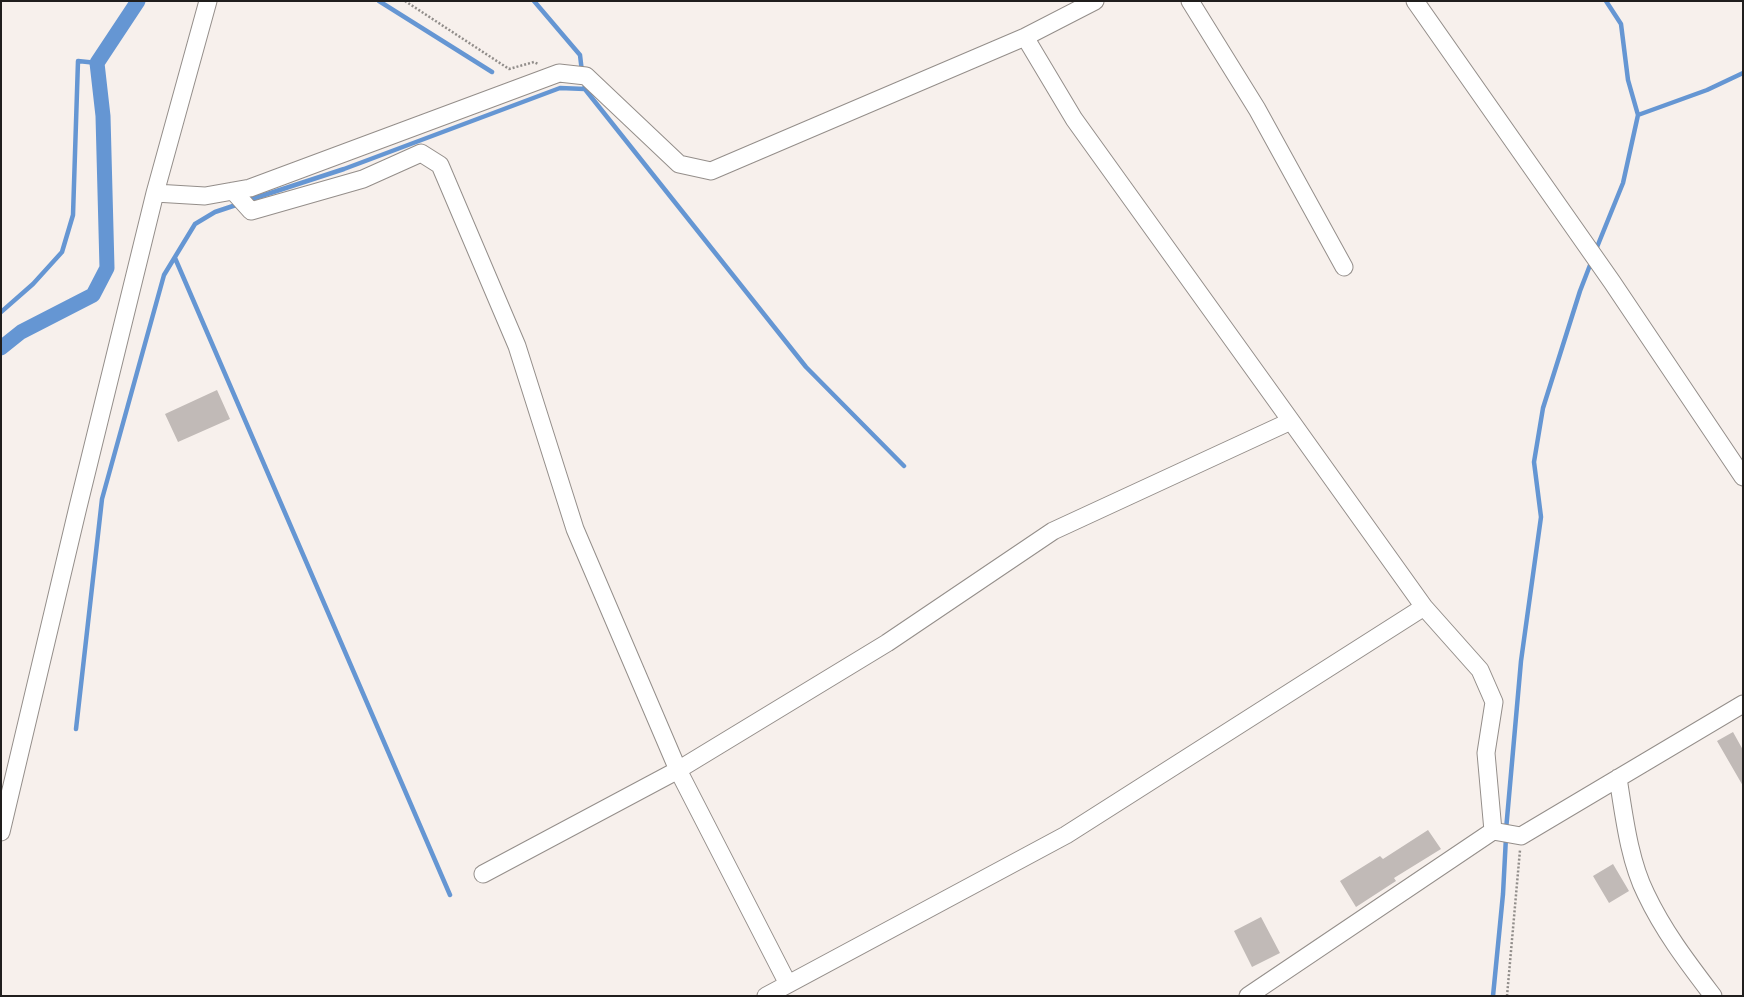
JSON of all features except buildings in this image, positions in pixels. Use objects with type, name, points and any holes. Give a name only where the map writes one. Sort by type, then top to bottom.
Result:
[{"type":"street","points":[[1,832],[78,507],[155,193],[208,1]]},
{"type":"street","points":[[155,193],[205,196],[250,188],[559,73],[586,76],[680,164],[712,171],[1025,37],[1095,1]]},
{"type":"street","points":[[1190,1],[1257,109],[1344,267]]},
{"type":"street","points":[[1415,1],[1612,282],[1743,477]]},
{"type":"street","points":[[1025,37],[1074,119],[1424,607],[1480,670],[1494,702],[1486,753],[1493,831]]},
{"type":"street","points":[[233,191],[251,211],[363,180],[421,153],[440,165],[517,346],[575,529],[678,770],[788,984]]},
{"type":"street","points":[[483,874],[678,770],[887,644],[1053,532],[1291,421]]},
{"type":"street","points":[[766,996],[1066,835],[1424,607]]},
{"type":"street","points":[[1248,996],[1493,831],[1521,836],[1743,704]]},
{"type":"street","points":[[1618,778],[1628,841],[1645,893],[1671,941],[1713,996]]},
{"type":"path","points":[[405,1],[509,69],[534,62],[559,73]]},
{"type":"path","points":[[1507,996],[1521,836]]},
{"type":"waterway","points":[[1,348],[21,332],[93,295],[107,268],[103,116],[97,63],[138,1]]},
{"type":"waterway","points":[[379,1],[492,72]]},
{"type":"waterway","points":[[534,1],[580,55],[582,72]]},
{"type":"waterway","points":[[1595,252],[1623,183],[1638,115],[1628,80],[1621,24],[1606,1]]},
{"type":"waterway","points":[[1,312],[33,284],[62,252],[73,215],[78,61],[97,63]]},
{"type":"waterway","points":[[1638,115],[1707,90],[1743,73]]},
{"type":"waterway","points":[[246,201],[344,169],[560,88],[585,89]]},
{"type":"waterway","points":[[584,88],[806,367],[904,466]]},
{"type":"waterway","points":[[76,729],[102,499],[164,275],[195,224],[215,212],[239,204]]},
{"type":"waterway","points":[[175,258],[450,895]]},
{"type":"waterway","points":[[1506,830],[1521,661],[1541,517],[1534,462],[1543,408],[1580,291],[1592,260]]},
{"type":"waterway","points":[[1493,996],[1503,894],[1506,837]]}]
